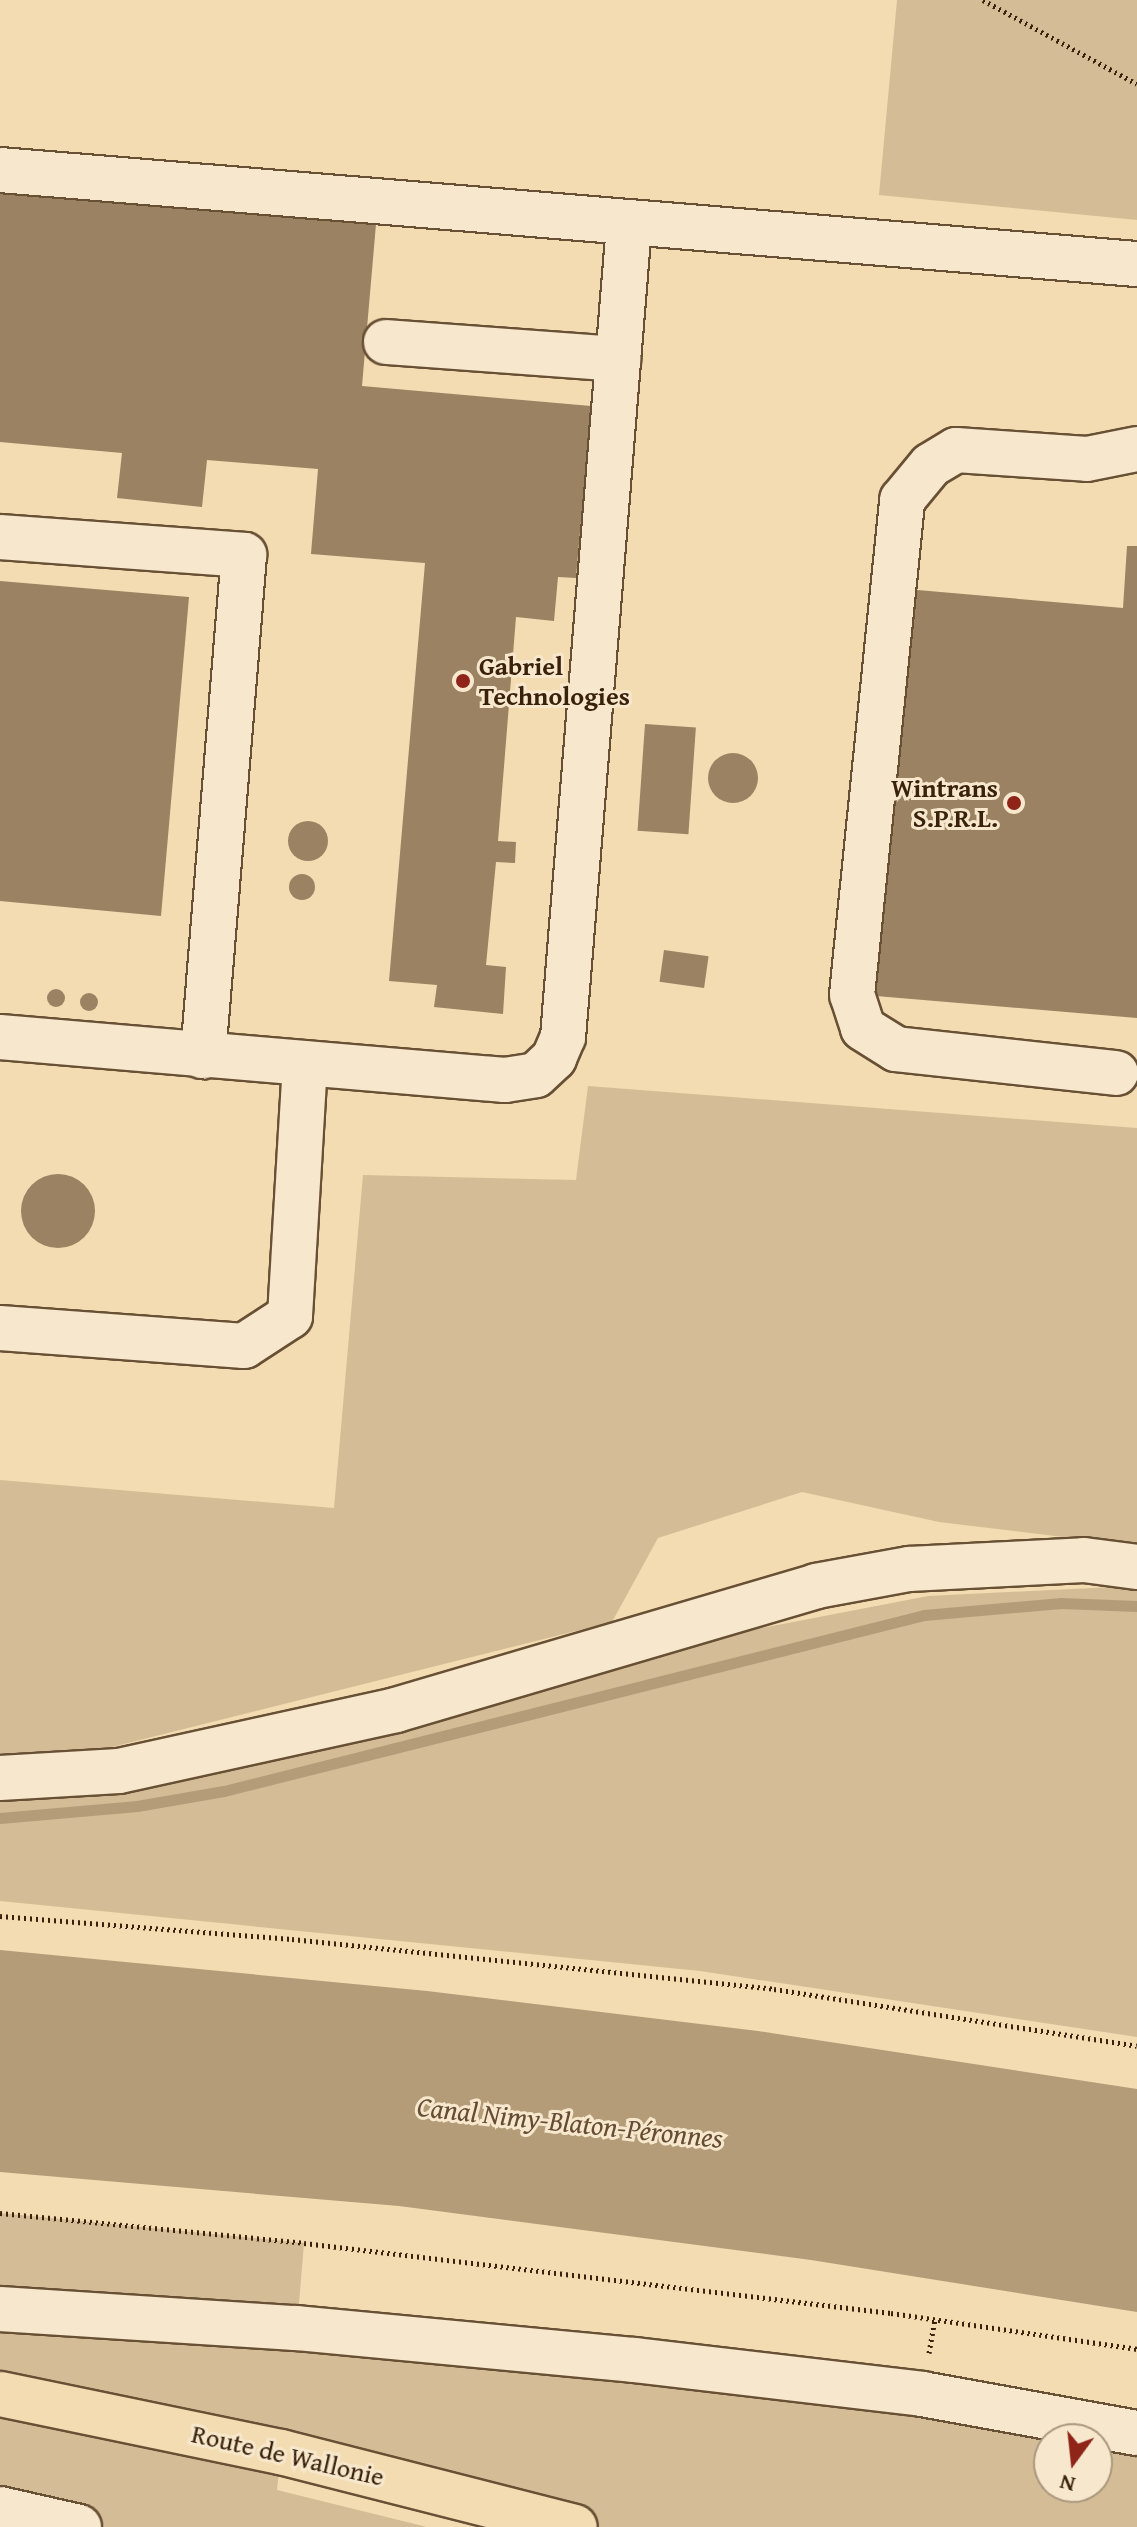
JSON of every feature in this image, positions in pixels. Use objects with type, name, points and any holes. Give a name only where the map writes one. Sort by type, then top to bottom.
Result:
[{"type":"main road","name":"Route de Wallonie","points":[[0,2394],[281,2452],[575,2527]]},
{"type":"street","points":[[0,170],[629,225],[1137,264]]},
{"type":"street","points":[[0,1037],[505,1080],[536,1075],[554,1058],[563,1037],[629,225]]},
{"type":"street","points":[[386,342],[618,359]]},
{"type":"street","points":[[1116,1073],[896,1049],[863,1028],[852,995],[902,500],[931,465],[956,450],[1087,459],[1137,449]]},
{"type":"street","points":[[0,537],[244,555],[203,1056]]},
{"type":"street","points":[[0,1328],[244,1346],[290,1316],[305,1063]]},
{"type":"street","points":[[0,1778],[119,1771],[396,1710],[816,1586],[909,1569],[1084,1560],[1137,1567]]},
{"type":"street","points":[[0,2309],[296,2328],[634,2360],[922,2394],[1137,2433]]},
{"type":"street","points":[[0,2509],[79,2527]]},
{"type":"path","points":[[983,0],[1137,84]]},
{"type":"path","points":[[0,1916],[292,1939],[774,1989],[1137,2046]]},
{"type":"path","points":[[0,2213],[304,2243],[891,2313],[1137,2349]]},
{"type":"shaded area","points":[[897,0],[1137,0],[1137,220],[879,195]]},
{"type":"shaded area","points":[[588,1086],[1137,1128],[1137,1546],[939,1522],[802,1492],[658,1538],[612,1622],[112,1747],[0,1755],[0,1480],[334,1508],[363,1175],[576,1180]]},
{"type":"shaded area","points":[[1113,1587],[1137,1589],[1137,2037],[700,1971],[0,1901],[0,1798],[705,1639],[928,1596]]},
{"type":"shaded area","points":[[0,2213],[304,2243],[297,2328],[1057,2423],[1033,2423],[1033,2503],[1113,2503],[1113,2430],[1137,2433],[1137,2527],[575,2527],[281,2452],[277,2490],[427,2527],[0,2527]]},
{"type":"water","name":"Canal Nimy-Blaton-Péronnes","points":[[0,1950],[427,1991],[758,2031],[1137,2089],[1137,2312],[811,2260],[399,2206],[0,2172]]},
{"type":"building","points":[[0,191],[376,224],[362,386],[591,406],[576,578],[558,577],[554,621],[516,617],[498,841],[516,842],[515,863],[496,862],[486,965],[506,967],[503,1014],[434,1007],[437,985],[389,981],[425,563],[311,554],[318,469],[207,460],[202,507],[117,498],[122,453],[0,442]]},
{"type":"building","name":"Wintrans S.P.R.L.","points":[[1127,546],[1137,546],[1137,1018],[876,996],[906,589],[1123,608]]},
{"type":"building","points":[[0,581],[189,597],[161,916],[0,901]]},
{"type":"building","points":[[645,724],[696,728],[688,834],[638,831]]},
{"type":"building","points":[[733,753],[751,760],[758,778],[751,796],[733,803],[715,796],[708,778],[715,760]]},
{"type":"building","points":[[308,821],[322,827],[328,841],[322,855],[308,861],[294,855],[288,841],[294,827]]},
{"type":"building","points":[[302,874],[311,878],[315,887],[311,896],[302,900],[293,896],[289,887],[293,878]]},
{"type":"building","points":[[664,950],[709,956],[704,988],[660,982]]},
{"type":"building","points":[[56,989],[65,998],[56,1007],[47,998]]},
{"type":"building","points":[[89,993],[98,1002],[89,1011],[80,1002]]},
{"type":"building","points":[[58,1174],[72,1177],[84,1185],[92,1197],[95,1211],[92,1225],[84,1237],[72,1245],[58,1248],[44,1245],[32,1237],[24,1225],[21,1211],[24,1197],[32,1185],[44,1177]]},
{"type":"waterway","points":[[0,1818],[137,1806],[224,1791],[924,1615],[1061,1603],[1137,1606]]},
{"type":"place","name":"Gabriel Technologies","points":[[463,681]]},
{"type":"place","name":"Wintrans S.P.R.L.","points":[[1014,803]]}]
